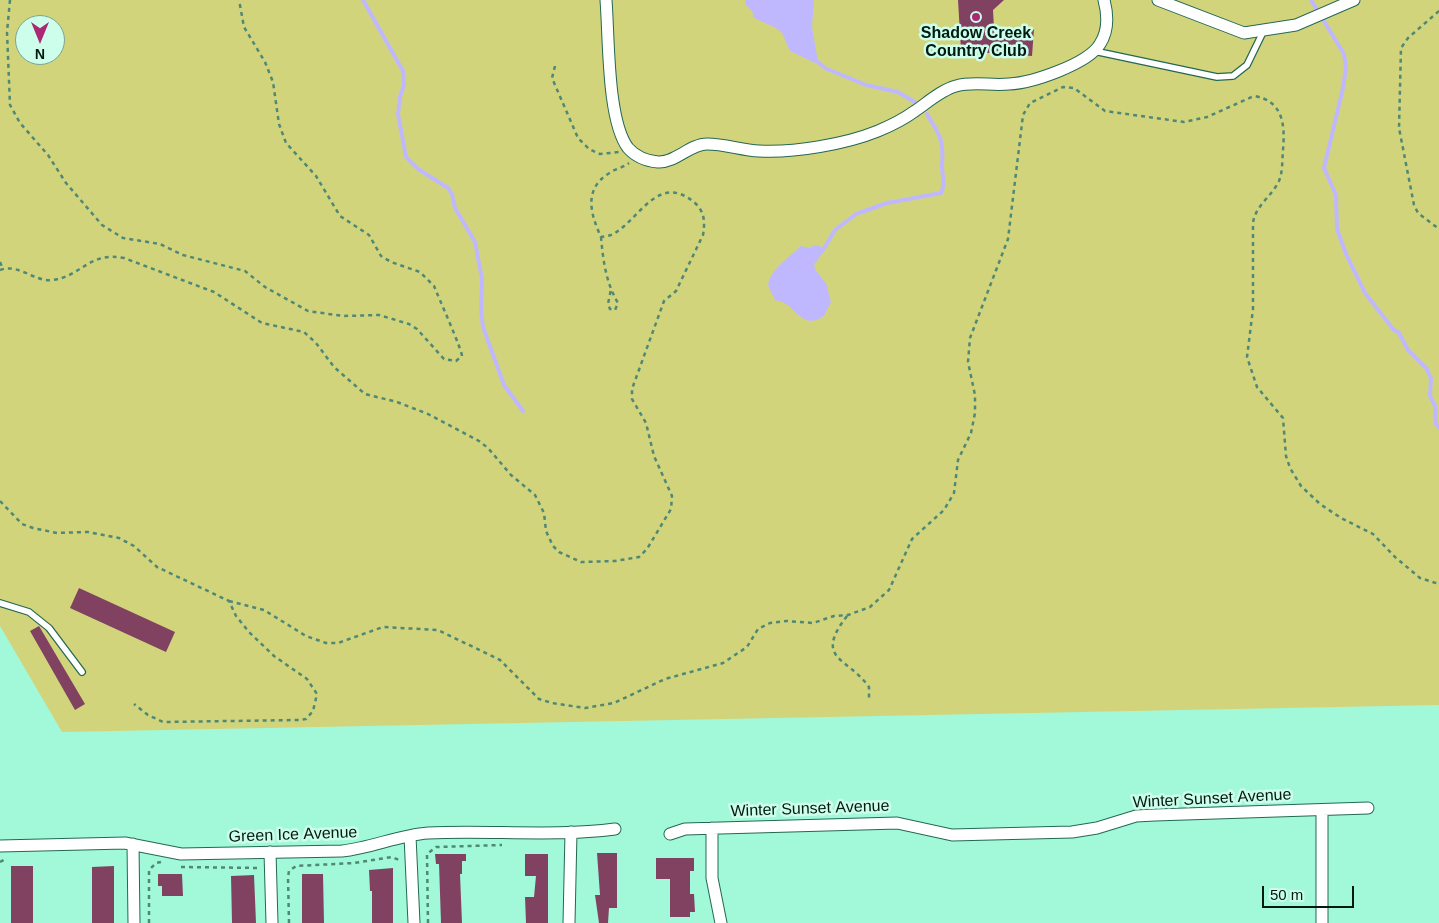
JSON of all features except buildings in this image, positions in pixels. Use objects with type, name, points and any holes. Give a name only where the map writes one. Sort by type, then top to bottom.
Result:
[{"type":"street","points":[[606,0],[614,102],[619,131],[629,149],[643,160],[661,162],[702,144],[719,144],[762,151],[851,140],[878,131],[954,87],[979,82],[1008,84],[1060,70],[1100,45],[1107,29],[1108,17],[1104,0]]},
{"type":"street","points":[[1158,0],[1244,33],[1296,25],[1354,0]]},
{"type":"street","name":"Winter Sunset Avenue","points":[[670,834],[685,829],[897,822],[952,835],[1072,832],[1097,828],[1136,816],[1368,808]]},
{"type":"street","points":[[1322,811],[1322,923]]},
{"type":"street","points":[[712,828],[712,878],[721,923]]},
{"type":"street","name":"Green Ice Avenue","points":[[0,846],[101,843],[133,844],[181,854],[270,852],[363,849],[426,833],[571,832],[615,829]]},
{"type":"street","points":[[568,923],[571,832]]},
{"type":"street","points":[[410,836],[414,923]]},
{"type":"street","points":[[133,844],[134,923]]},
{"type":"street","points":[[270,852],[272,923]]},
{"type":"lane","points":[[1093,51],[1217,77],[1233,76],[1247,65],[1264,30]]},
{"type":"lane","points":[[0,603],[29,612],[49,628],[82,672]]},
{"type":"path","points":[[10,0],[7,32],[10,105],[20,123],[48,155],[66,183],[102,225],[123,238],[160,244],[183,255],[245,271],[265,287],[308,311],[343,316],[379,315],[409,324],[417,329],[444,359],[459,360],[462,356],[461,348],[429,280],[420,272],[391,262],[381,256],[369,234],[340,216],[316,176],[292,151],[283,138],[272,82],[265,62],[244,27],[239,0]]},
{"type":"path","points":[[1439,11],[1408,38],[1401,48],[1399,128],[1414,205],[1418,213],[1439,229]]},
{"type":"path","points":[[555,66],[552,73],[554,82],[567,110],[571,128],[580,142],[589,149],[604,155],[623,152]]},
{"type":"path","points":[[0,501],[22,524],[33,528],[57,534],[88,532],[119,538],[134,546],[156,567],[229,601],[264,610],[306,636],[326,643],[338,642],[366,631],[383,627],[438,630],[495,657],[539,699],[586,708],[614,703],[665,678],[723,663],[747,647],[758,629],[770,623],[787,621],[813,623],[834,616],[848,615],[870,606],[885,596],[896,579],[912,539],[944,510],[954,493],[958,460],[971,433],[975,412],[975,395],[968,362],[970,338],[1008,239],[1023,115],[1030,103],[1063,87],[1074,88],[1105,111],[1140,118],[1193,122],[1254,96],[1268,101],[1280,112],[1285,126],[1281,176],[1273,191],[1256,212],[1253,223],[1253,309],[1247,346],[1247,357],[1253,378],[1283,418],[1286,433],[1286,456],[1301,486],[1329,510],[1373,534],[1409,570],[1420,578],[1439,584]]},
{"type":"path","points":[[611,289],[608,306],[610,310],[616,310],[618,303],[611,289],[605,269],[601,237],[591,213],[594,188],[606,175],[628,164],[630,158]]},
{"type":"path","points":[[0,262],[2,269],[15,269],[40,279],[52,280],[64,277],[100,257],[114,256],[124,258],[214,292],[262,323],[304,332],[316,343],[334,367],[365,394],[412,408],[479,441],[488,448],[511,475],[535,495],[544,513],[546,531],[553,546],[559,552],[581,562],[602,563],[630,560],[643,554],[671,509],[672,496],[654,456],[646,423],[631,394],[664,301],[676,291],[681,283],[703,235],[704,218],[700,208],[688,198],[679,195],[660,195],[640,209],[617,232],[601,237]]},
{"type":"path","points":[[134,704],[148,715],[164,722],[299,720],[310,716],[316,705],[317,694],[310,682],[265,649],[240,621],[229,601]]},
{"type":"path","points":[[848,615],[834,635],[833,649],[844,665],[862,679],[868,687],[868,700]]},
{"type":"path","points":[[428,923],[427,854],[431,849],[436,847],[511,845]]},
{"type":"path","points":[[289,923],[288,877],[289,871],[296,866],[354,864],[392,857],[397,858],[403,865]]},
{"type":"path","points":[[0,862],[9,858]]},
{"type":"path","points":[[149,923],[149,870],[156,863],[166,864]]},
{"type":"path","points":[[174,865],[196,868],[256,866],[262,871]]},
{"type":"green space","points":[[0,0],[1439,0],[1439,705],[62,732],[0,626]]},
{"type":"shaded area","points":[[745,0],[814,0],[812,27],[818,62],[815,63],[790,51],[782,33],[776,28],[754,18],[752,11],[745,4]]},
{"type":"shaded area","points":[[814,245],[820,246],[824,251],[814,265],[816,271],[826,283],[831,302],[824,316],[812,321],[803,318],[785,303],[775,300],[768,285],[773,273],[781,263],[801,246],[810,248]]},
{"type":"waterway","points":[[363,0],[403,71],[404,85],[398,114],[406,157],[418,169],[448,188],[452,194],[455,208],[475,242],[482,279],[481,310],[483,327],[504,385],[523,411]]},
{"type":"waterway","points":[[1311,0],[1344,54],[1346,67],[1343,88],[1324,168],[1336,195],[1337,229],[1346,254],[1365,293],[1393,329],[1399,333],[1408,350],[1427,369],[1431,379],[1430,396],[1435,406],[1436,424],[1439,428]]},
{"type":"waterway","points":[[818,62],[825,68],[866,85],[898,92],[918,104]]},
{"type":"waterway","points":[[823,250],[835,230],[856,214],[887,203],[941,193],[944,183],[942,143],[927,114]]},
{"type":"place","name":"Shadow Creek Country Club","points":[[976,17]]}]
